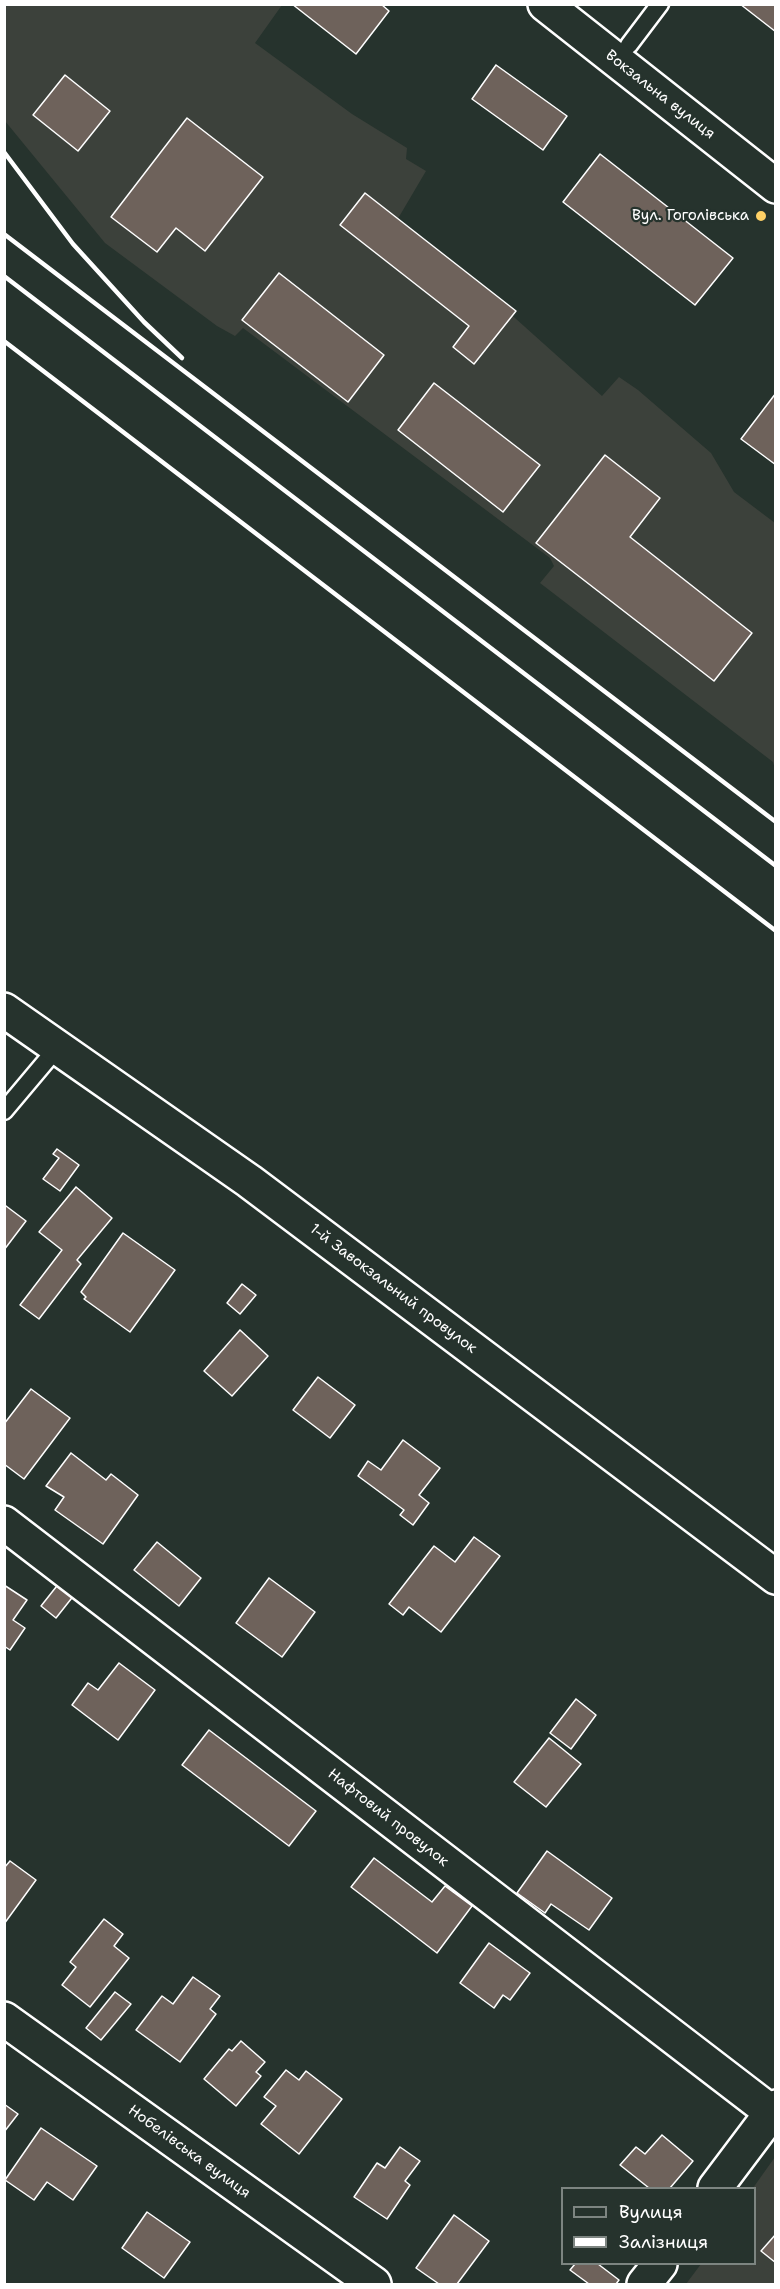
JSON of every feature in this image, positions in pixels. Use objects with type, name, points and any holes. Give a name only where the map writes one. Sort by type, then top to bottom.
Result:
[{"type":"street","name":"Вокзальна вулиця","points":[[545,4],[772,165]]},
{"type":"street","name":"Вокзальна вулиця","points":[[575,4],[772,165]]},
{"type":"street","name":"1-й Завокзальний провулок","points":[[4,1010],[249,1181],[776,1577]]},
{"type":"street","name":"Нафтовий провулок","points":[[4,1523],[773,2110]]},
{"type":"street","name":"Нобелівська вулиця","points":[[4,2019],[374,2284]]},
{"type":"street","points":[[716,2187],[773,2110]]},
{"type":"street","points":[[644,2284],[659,2265]]},
{"type":"lane","points":[[628,45],[660,4]]},
{"type":"lane","points":[[4,1112],[57,1048]]},
{"type":"shaded area","points":[[4,5],[282,5],[255,43],[352,114],[407,148],[406,159],[426,171],[393,227],[515,318],[602,396],[619,377],[638,390],[711,453],[734,492],[775,523],[775,769],[773,762],[540,583],[554,566],[550,558],[243,328],[235,336],[217,326],[105,243],[5,121]]},
{"type":"shaded area","points":[[775,2157],[775,2284],[686,2284],[700,2265],[756,2265],[756,2187],[754,2187]]},
{"type":"building","points":[[292,4],[381,4],[389,11],[356,54]]},
{"type":"building","points":[[740,4],[776,4],[776,32]]},
{"type":"building","points":[[496,65],[567,116],[543,150],[472,99]]},
{"type":"building","points":[[65,75],[110,111],[78,151],[33,115]]},
{"type":"building","points":[[187,118],[263,177],[205,251],[176,228],[157,252],[111,217]]},
{"type":"building","points":[[600,154],[733,258],[695,305],[563,202]]},
{"type":"building","points":[[365,193],[516,311],[474,364],[453,347],[469,326],[340,225]]},
{"type":"building","points":[[279,273],[384,355],[348,402],[242,320]]},
{"type":"building","points":[[434,383],[540,465],[503,512],[398,430]]},
{"type":"building","points":[[776,393],[776,465],[741,439]]},
{"type":"building","points":[[605,455],[660,498],[630,537],[752,633],[714,681],[536,543]]},
{"type":"building","points":[[57,1149],[79,1165],[60,1191],[43,1179],[59,1158],[53,1154]]},
{"type":"building","points":[[76,1187],[112,1218],[77,1260],[81,1264],[39,1319],[20,1305],[62,1250],[39,1232]]},
{"type":"building","points":[[6,1206],[26,1221],[4,1250],[4,1208]]},
{"type":"building","points":[[123,1233],[175,1270],[130,1332],[84,1299],[86,1297],[81,1292]]},
{"type":"building","points":[[242,1284],[256,1295],[240,1314],[227,1303]]},
{"type":"building","points":[[240,1330],[268,1356],[232,1396],[204,1371]]},
{"type":"building","points":[[318,1377],[355,1405],[330,1438],[293,1410]]},
{"type":"building","points":[[31,1389],[70,1418],[24,1479],[4,1464],[4,1424]]},
{"type":"building","points":[[403,1440],[440,1468],[419,1495],[429,1503],[413,1525],[400,1515],[404,1510],[358,1476],[368,1461],[381,1470]]},
{"type":"building","points":[[71,1453],[106,1480],[111,1474],[138,1495],[103,1544],[55,1510],[64,1497],[46,1486]]},
{"type":"building","points":[[474,1537],[500,1556],[441,1632],[409,1607],[403,1615],[389,1604],[434,1546],[455,1562]]},
{"type":"building","points":[[157,1542],[201,1578],[179,1606],[134,1570]]},
{"type":"building","points":[[269,1578],[315,1612],[282,1657],[236,1623]]},
{"type":"building","points":[[60,1582],[75,1594],[56,1618],[41,1606]]},
{"type":"building","points":[[4,1585],[27,1600],[13,1620],[25,1628],[10,1650],[4,1646]]},
{"type":"building","points":[[119,1663],[155,1690],[118,1740],[72,1705],[88,1683],[98,1690]]},
{"type":"building","points":[[576,1699],[596,1715],[571,1749],[550,1733]]},
{"type":"building","points":[[209,1730],[316,1811],[289,1846],[182,1765]]},
{"type":"building","points":[[549,1738],[581,1764],[546,1807],[514,1782]]},
{"type":"building","points":[[547,1851],[612,1898],[589,1930],[551,1904],[545,1913],[517,1893]]},
{"type":"building","points":[[374,1858],[432,1902],[445,1886],[472,1906],[437,1953],[351,1887]]},
{"type":"building","points":[[10,1861],[36,1880],[4,1924],[4,1868]]},
{"type":"building","points":[[104,1919],[123,1934],[114,1946],[129,1958],[90,2007],[62,1985],[76,1967],[70,1962]]},
{"type":"building","points":[[489,1943],[530,1973],[510,2000],[503,1995],[494,2008],[460,1983]]},
{"type":"building","points":[[193,1977],[220,1996],[210,2009],[216,2014],[180,2062],[136,2030],[162,1996],[173,2004]]},
{"type":"building","points":[[115,1992],[131,2004],[101,2040],[86,2028]]},
{"type":"building","points":[[241,2041],[265,2062],[256,2072],[261,2076],[236,2106],[204,2079],[229,2049],[232,2051]]},
{"type":"building","points":[[286,2070],[299,2080],[306,2071],[342,2099],[299,2154],[261,2124],[276,2106],[264,2097]]},
{"type":"building","points":[[4,2104],[18,2114],[4,2132]]},
{"type":"building","points":[[41,2128],[97,2166],[73,2200],[47,2182],[34,2200],[5,2180]]},
{"type":"building","points":[[662,2135],[693,2161],[671,2187],[648,2187],[620,2165],[636,2147],[645,2154]]},
{"type":"building","points":[[400,2147],[420,2161],[405,2181],[410,2185],[387,2219],[354,2197],[377,2163],[385,2168]]},
{"type":"building","points":[[147,2212],[190,2242],[164,2278],[122,2248]]},
{"type":"building","points":[[454,2215],[489,2241],[457,2284],[439,2284],[416,2268]]},
{"type":"building","points":[[776,2234],[776,2263],[761,2251]]},
{"type":"building","points":[[574,2265],[599,2265],[619,2280],[616,2284],[589,2284],[570,2270]]},
{"type":"railway","points":[[4,152],[73,244],[144,322],[182,358]]},
{"type":"railway","points":[[4,234],[776,822]]},
{"type":"railway","points":[[4,276],[776,866]]},
{"type":"railway","points":[[4,341],[776,931]]},
{"type":"place","name":"Вул. Гоголівська","points":[[761,216]]}]
